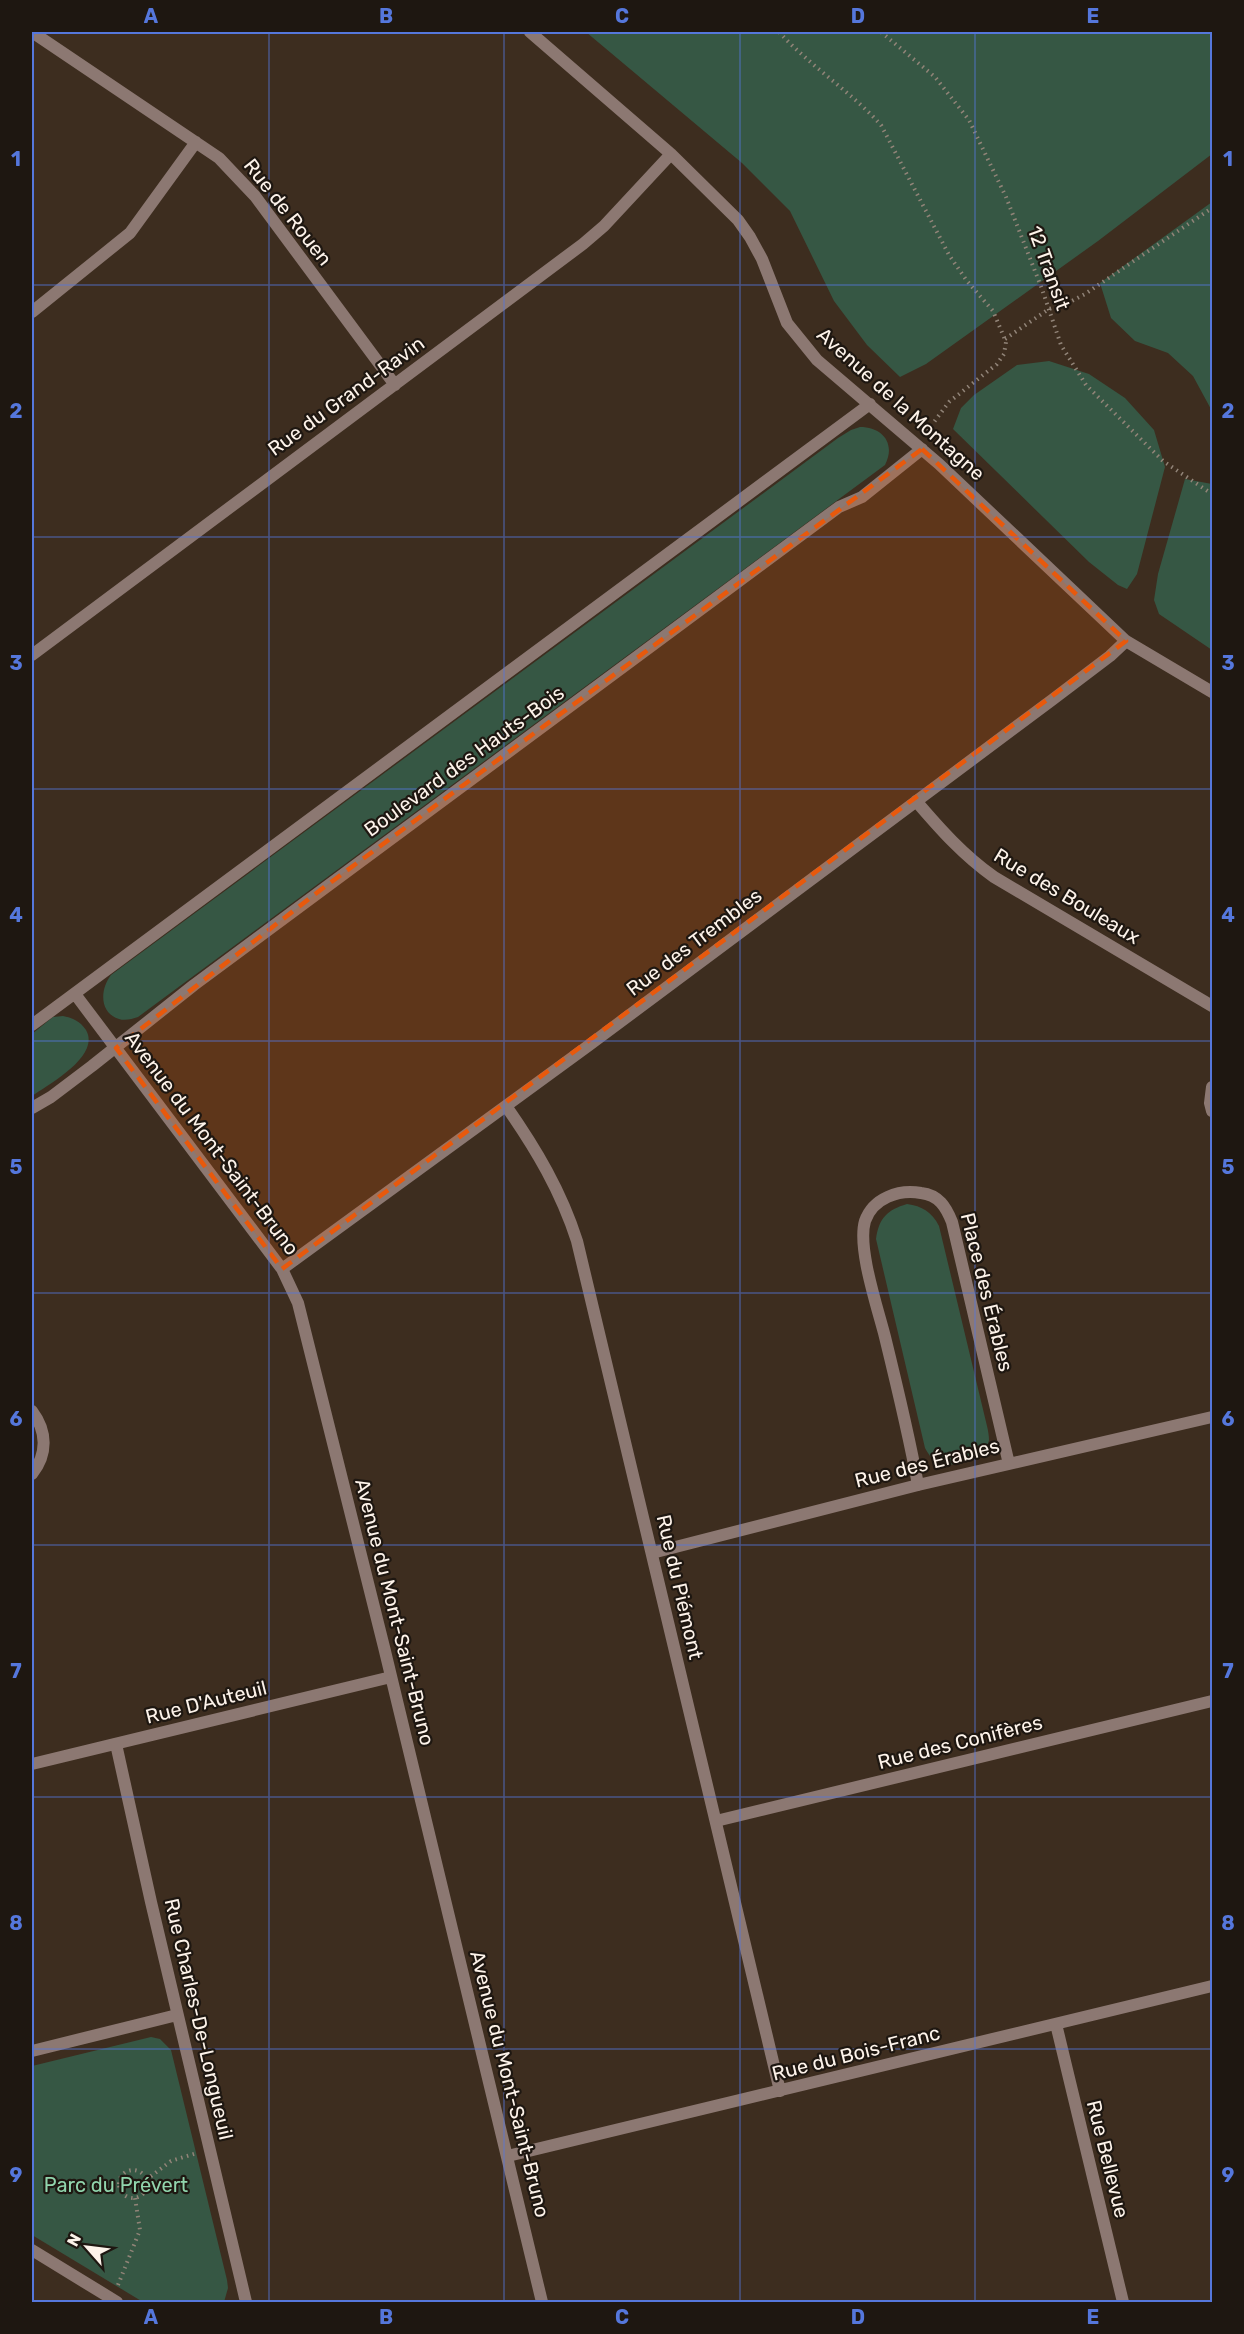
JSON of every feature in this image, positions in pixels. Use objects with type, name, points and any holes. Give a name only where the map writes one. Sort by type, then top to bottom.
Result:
[{"type":"street","name":"Rue de Rouen","points":[[32,32],[219,158],[244,183],[395,385]]},
{"type":"street","name":"Avenue de la Montagne","points":[[530,32],[671,154],[738,220],[762,259],[787,323],[818,360],[922,449],[1056,572],[1126,641],[1212,692]]},
{"type":"street","points":[[32,312],[130,233],[196,142]]},
{"type":"street","name":"Rue du Grand-Ravin","points":[[32,655],[583,244],[604,226],[671,154]]},
{"type":"street","points":[[32,1025],[870,404]]},
{"type":"street","name":"Boulevard des Hauts-Bois","points":[[32,1108],[51,1097],[116,1048],[166,1006],[323,888],[839,507],[862,497],[922,449]]},
{"type":"street","name":"Rue des Trembles","points":[[282,1269],[506,1106],[916,801],[1102,662],[1126,641]]},
{"type":"street","name":"Rue des Bouleaux","points":[[916,801],[947,837],[994,877],[1212,1006]]},
{"type":"street","name":"Avenue du Mont-Saint-Bruno","points":[[75,994],[282,1269],[298,1302],[542,2302]]},
{"type":"street","points":[[1212,1087],[1210,1103],[1212,1111]]},
{"type":"street","name":"Rue du Piémont","points":[[506,1106],[541,1159],[569,1215],[591,1293],[780,2091]]},
{"type":"street","name":"Place des Érables","points":[[918,1485],[898,1389],[863,1246],[865,1222],[872,1208],[884,1199],[902,1193],[914,1192],[933,1196],[946,1208],[952,1222],[1009,1464]]},
{"type":"street","points":[[32,1410],[42,1427],[44,1442],[42,1457],[32,1474]]},
{"type":"street","name":"Rue des Érables","points":[[652,1553],[918,1485],[1212,1417]]},
{"type":"street","name":"Rue D'Auteuil","points":[[32,1764],[390,1677]]},
{"type":"street","name":"Rue des Conifères","points":[[716,1821],[1212,1701]]},
{"type":"street","name":"Rue Charles-De-Longueuil","points":[[116,1744],[177,2016],[246,2302]]},
{"type":"street","name":"Rue du Bois-Franc","points":[[507,2156],[1212,1986]]},
{"type":"street","points":[[32,2051],[177,2016]]},
{"type":"street","name":"Rue Bellevue","points":[[1056,2024],[1123,2302]]},
{"type":"street","points":[[32,2250],[114,2300]]},
{"type":"path","points":[[779,32],[881,125],[949,255],[967,281],[993,311],[1005,339],[1004,354],[997,364],[938,414]]},
{"type":"path","name":"12 Transit","points":[[881,32],[934,77],[969,120],[1006,197],[1061,345],[1086,385],[1163,461],[1212,494]]},
{"type":"path","points":[[1005,339],[1049,309],[1085,294],[1212,208]]},
{"type":"path","points":[[146,2180],[141,2173],[132,2170],[121,2178],[120,2190],[127,2197],[135,2198],[143,2193],[146,2180],[171,2161],[210,2150]]},
{"type":"path","points":[[114,2300],[140,2230],[135,2198]]},
{"type":"highlighted area","points":[[922,449],[1126,641],[282,1269],[116,1048],[323,888]]},
{"type":"green space","points":[[586,32],[1212,32],[1212,154],[1098,241],[926,364],[900,377],[867,345],[834,301],[790,211],[742,163]]},
{"type":"green space","points":[[1212,202],[1212,411],[1193,376],[1168,353],[1135,341],[1111,318],[1100,283]]},
{"type":"green space","points":[[1049,361],[1089,374],[1125,398],[1154,430],[1165,467],[1137,574],[1127,589],[1118,585],[1089,562],[953,429],[961,408],[974,395],[1017,365]]},
{"type":"green space","points":[[860,427],[875,430],[885,438],[889,450],[885,465],[138,1017],[121,1020],[108,1012],[103,993],[111,975],[838,438]]},
{"type":"green space","points":[[1185,479],[1212,484],[1212,650],[1159,614],[1154,600],[1158,574]]},
{"type":"green space","points":[[63,1016],[76,1020],[86,1030],[89,1040],[86,1050],[61,1077],[32,1096],[32,1034],[53,1017]]},
{"type":"green space","points":[[907,1204],[926,1210],[939,1226],[988,1429],[989,1440],[982,1452],[968,1461],[959,1463],[937,1462],[931,1458],[925,1448],[876,1239],[879,1226],[885,1216],[894,1209]]},
{"type":"green space","name":"Parc du Prévert","points":[[151,2037],[160,2039],[171,2050],[227,2280],[228,2288],[224,2302],[143,2302],[32,2235],[32,2066]]}]
